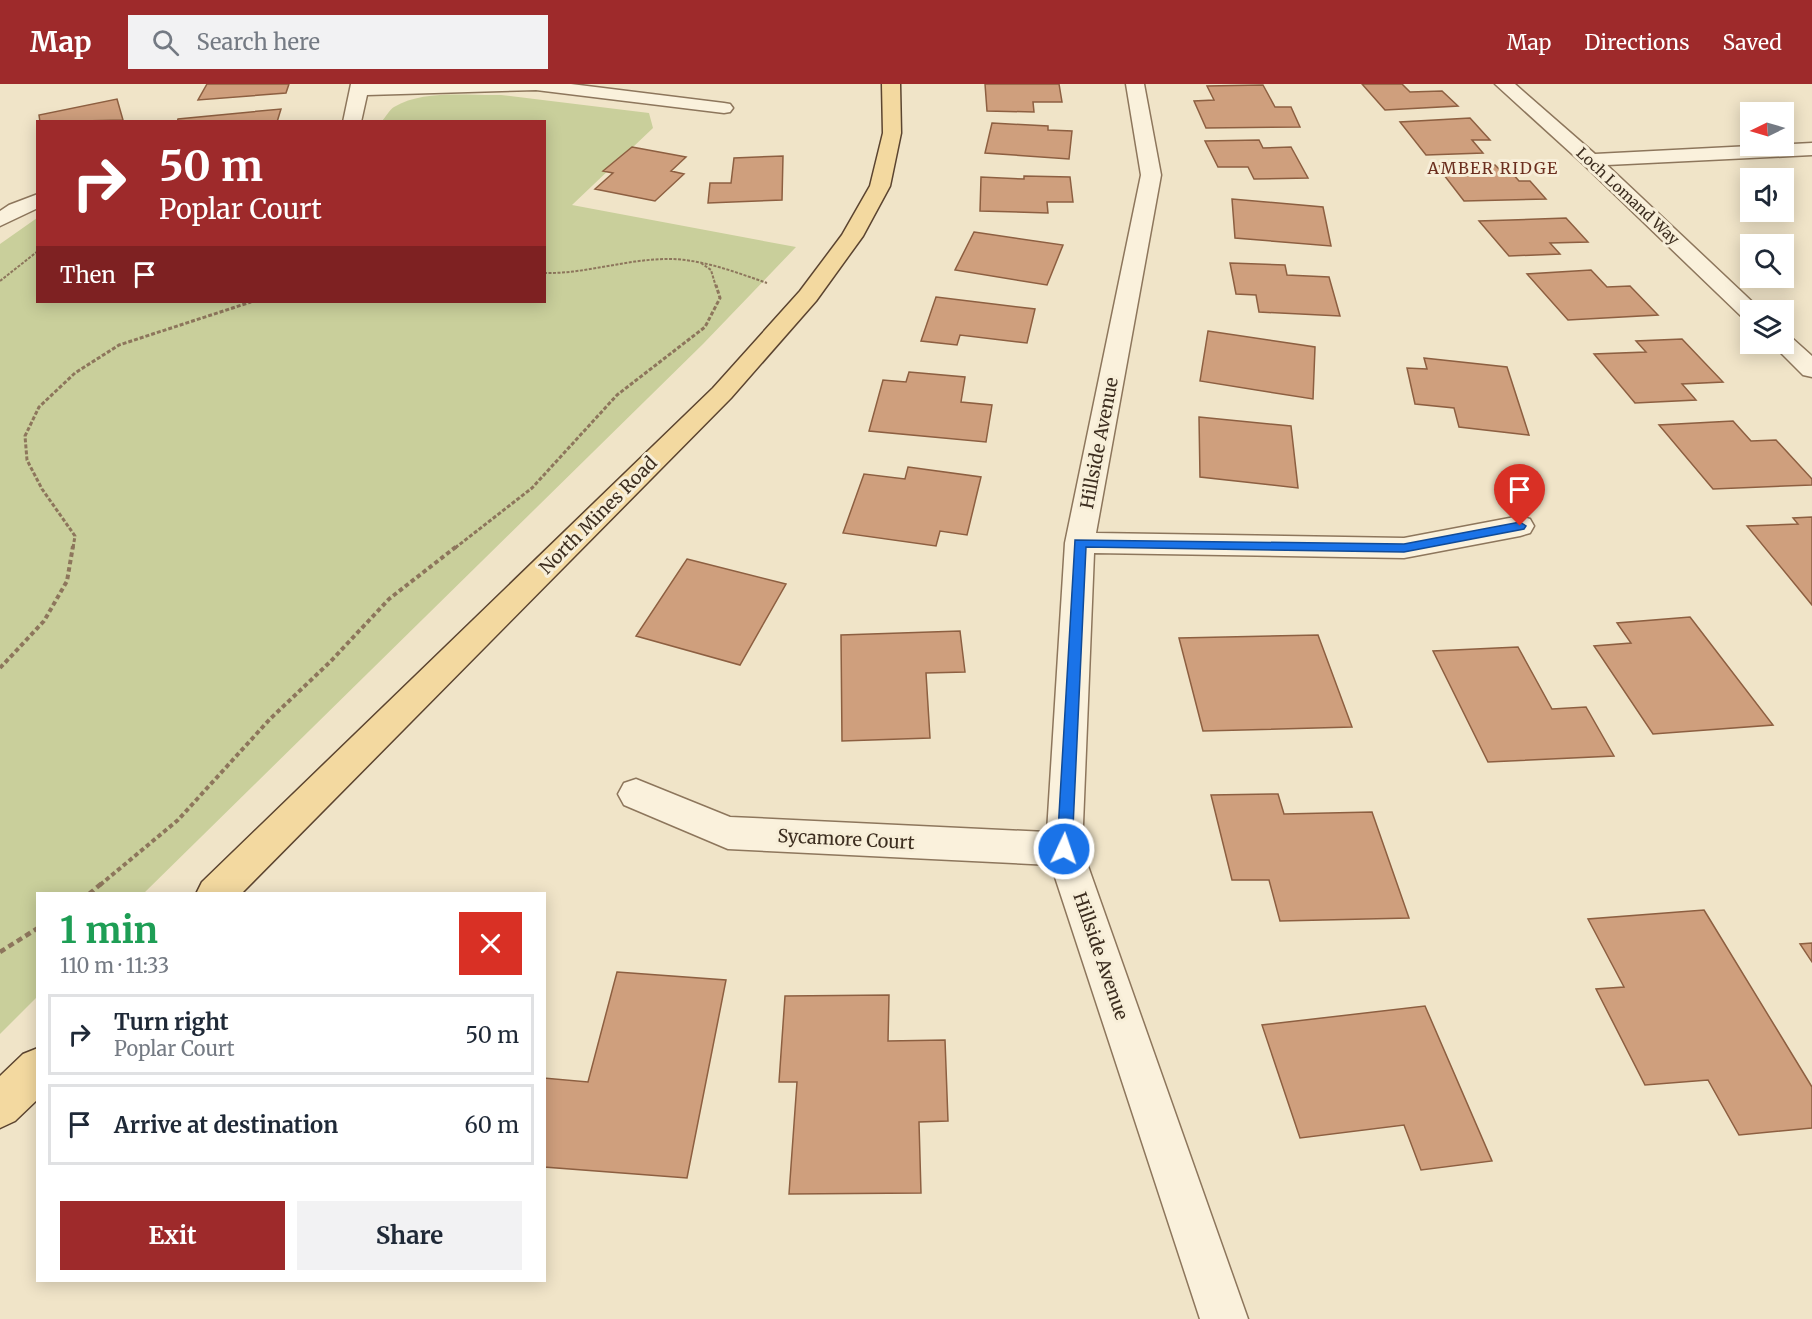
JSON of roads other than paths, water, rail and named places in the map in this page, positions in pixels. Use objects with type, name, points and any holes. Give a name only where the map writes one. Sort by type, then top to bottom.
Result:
[{"type":"main road","name":"North Mines Road","points":[[217,892],[722,393],[808,296],[852,236],[879,186],[892,133],[891,84]]},
{"type":"main road","points":[[0,1106],[36,1071]]},
{"type":"street","name":"Hillside Avenue","points":[[1135,84],[1151,175],[1080,543],[1064,849],[1224,1319]]},
{"type":"street","name":"Loch Lomand Way","points":[[1504,84],[1590,160],[1740,302]]},
{"type":"street","points":[[352,120],[359,87],[536,86],[724,108]]},
{"type":"street","points":[[1590,160],[1812,149]]},
{"type":"street","points":[[0,220],[16,209],[36,201]]},
{"type":"street","points":[[1794,353],[1812,370]]},
{"type":"street","points":[[1080,543],[1404,548],[1520,526]]},
{"type":"street","name":"Sycamore Court","points":[[636,794],[728,833],[1064,849]]},
{"type":"district","name":"AMBER RIDGE","points":[[1493,168]]}]
